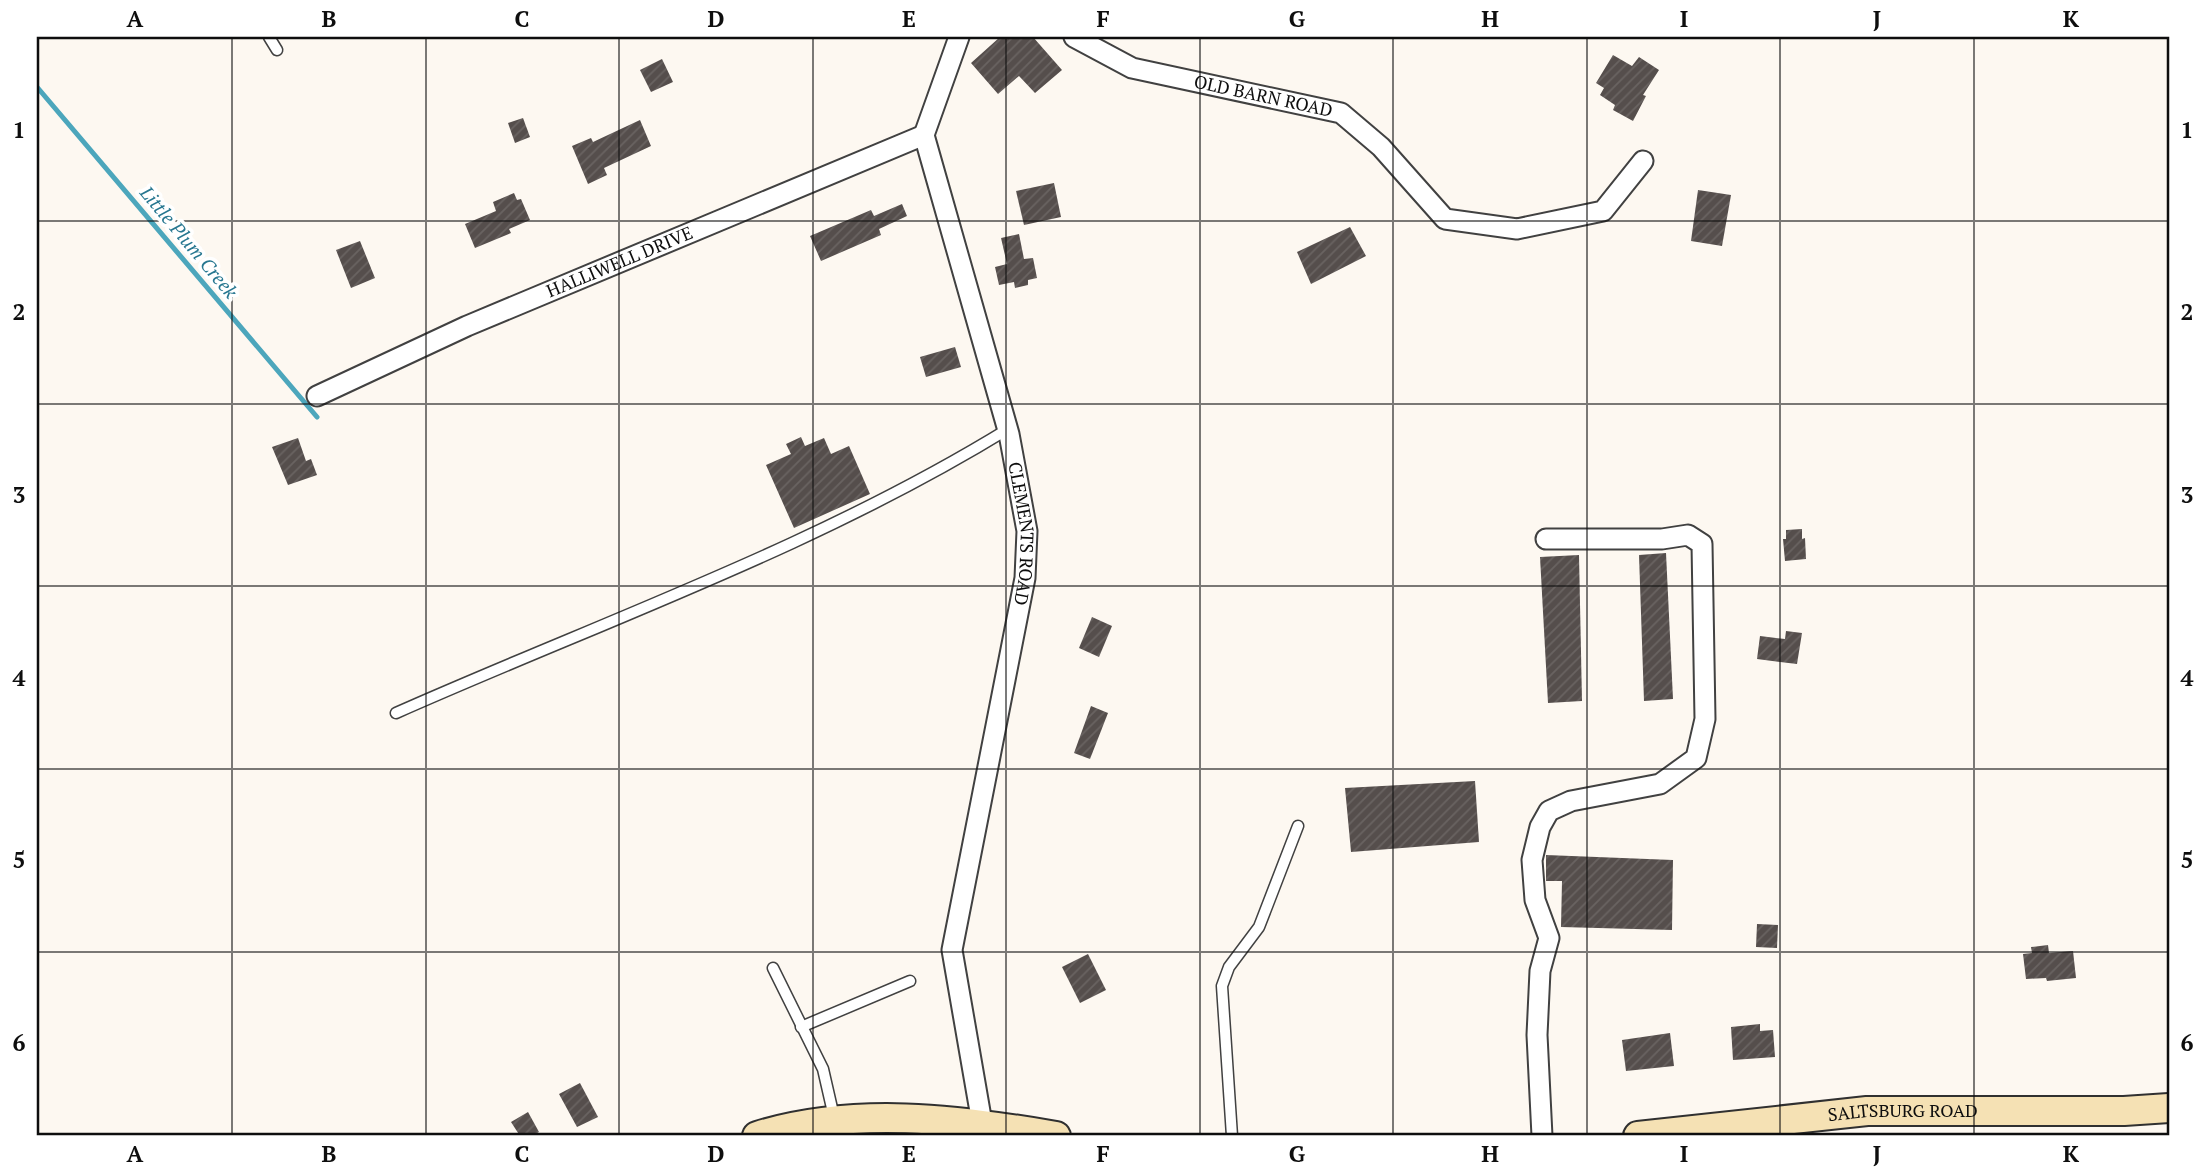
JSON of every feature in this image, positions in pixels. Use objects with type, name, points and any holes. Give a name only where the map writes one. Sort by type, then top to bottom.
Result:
[{"type":"main road","name":"SALTSBURG ROAD","points":[[1638,1136],[1867,1111],[2124,1111],[2169,1108]]},
{"type":"main road","points":[[757,1136],[779,1129],[835,1121],[923,1118],[982,1123],[1056,1136]]},
{"type":"street","points":[[923,135],[959,37]]},
{"type":"street","name":"OLD BARN ROAD","points":[[1074,37],[1132,68],[1341,113],[1381,148],[1445,219],[1517,229],[1603,211],[1643,162]]},
{"type":"street","name":"HALLIWELL DRIVE","points":[[317,397],[467,326],[923,135]]},
{"type":"street","name":"CLEMENTS ROAD","points":[[923,135],[1008,429],[1027,531],[1025,578],[952,950],[982,1123]]},
{"type":"street","points":[[1542,1136],[1537,1035],[1540,971],[1549,938],[1535,900],[1532,860],[1540,827],[1549,811],[1571,801],[1660,784],[1696,758],[1705,719],[1702,544],[1688,535],[1662,539],[1546,539]]},
{"type":"lane","points":[[268,37],[277,50]]},
{"type":"lane","points":[[396,713],[677,594],[825,527],[942,470],[1008,429]]},
{"type":"lane","points":[[1232,1136],[1222,986],[1229,967],[1259,927],[1298,826]]},
{"type":"lane","points":[[773,968],[823,1069],[835,1121]]},
{"type":"lane","points":[[801,1027],[910,981]]},
{"type":"building","points":[[1000,37],[1033,37],[1062,70],[1035,93],[1019,76],[998,94],[971,63]]},
{"type":"building","points":[[1613,55],[1632,66],[1639,57],[1659,70],[1643,95],[1646,96],[1633,121],[1613,110],[1615,105],[1600,95],[1604,88],[1596,83]]},
{"type":"building","points":[[662,59],[673,82],[651,92],[640,70]]},
{"type":"building","points":[[523,118],[530,137],[515,143],[508,123]]},
{"type":"building","points":[[640,120],[651,146],[604,168],[607,175],[588,184],[572,146],[591,138],[593,142]]},
{"type":"building","points":[[1054,183],[1061,217],[1024,225],[1016,191]]},
{"type":"building","points":[[1698,190],[1731,195],[1722,246],[1691,241]]},
{"type":"building","points":[[514,193],[517,200],[521,199],[530,220],[509,229],[511,233],[475,248],[465,224],[496,211],[493,202]]},
{"type":"building","points":[[902,204],[907,216],[879,229],[881,235],[821,261],[810,236],[871,210],[874,216]]},
{"type":"building","points":[[1350,227],[1366,256],[1311,284],[1297,252]]},
{"type":"building","points":[[1019,234],[1024,259],[1033,258],[1037,278],[1028,280],[1028,285],[1015,288],[1014,282],[999,285],[995,267],[1007,264],[1001,238]]},
{"type":"building","points":[[360,241],[375,278],[351,288],[336,250]]},
{"type":"building","points":[[955,347],[961,367],[926,377],[920,357]]},
{"type":"building","points":[[801,437],[805,446],[824,438],[831,454],[849,446],[870,494],[794,528],[766,465],[791,454],[786,444]]},
{"type":"building","points":[[298,438],[306,461],[311,459],[317,475],[288,485],[272,447]]},
{"type":"building","points":[[1802,529],[1806,559],[1785,561],[1783,539],[1786,539],[1786,530]]},
{"type":"building","points":[[1666,553],[1673,699],[1644,701],[1639,555]]},
{"type":"building","points":[[1579,555],[1582,701],[1548,703],[1540,557]]},
{"type":"building","points":[[1092,617],[1112,626],[1099,657],[1079,648]]},
{"type":"building","points":[[1786,631],[1802,633],[1797,664],[1757,659],[1760,636],[1785,639]]},
{"type":"building","points":[[1091,706],[1108,713],[1090,759],[1074,753]]},
{"type":"building","points":[[1475,781],[1479,842],[1351,852],[1345,788]]},
{"type":"building","points":[[1546,855],[1673,860],[1672,930],[1561,927],[1562,881],[1546,881]]},
{"type":"building","points":[[1757,924],[1778,925],[1777,948],[1756,947]]},
{"type":"building","points":[[2048,945],[2049,953],[2073,951],[2076,978],[2047,981],[2046,978],[2026,979],[2023,954],[2032,953],[2031,947]]},
{"type":"building","points":[[1088,954],[1106,990],[1080,1003],[1062,967]]},
{"type":"building","points":[[1760,1024],[1760,1031],[1773,1030],[1775,1057],[1733,1060],[1731,1027]]},
{"type":"building","points":[[1670,1033],[1674,1066],[1626,1071],[1622,1040]]},
{"type":"building","points":[[580,1083],[598,1117],[577,1127],[559,1094]]},
{"type":"building","points":[[528,1112],[539,1132],[532,1136],[520,1136],[511,1122]]},
{"type":"waterway","name":"Little Plum Creek","points":[[37,87],[317,417]]}]
